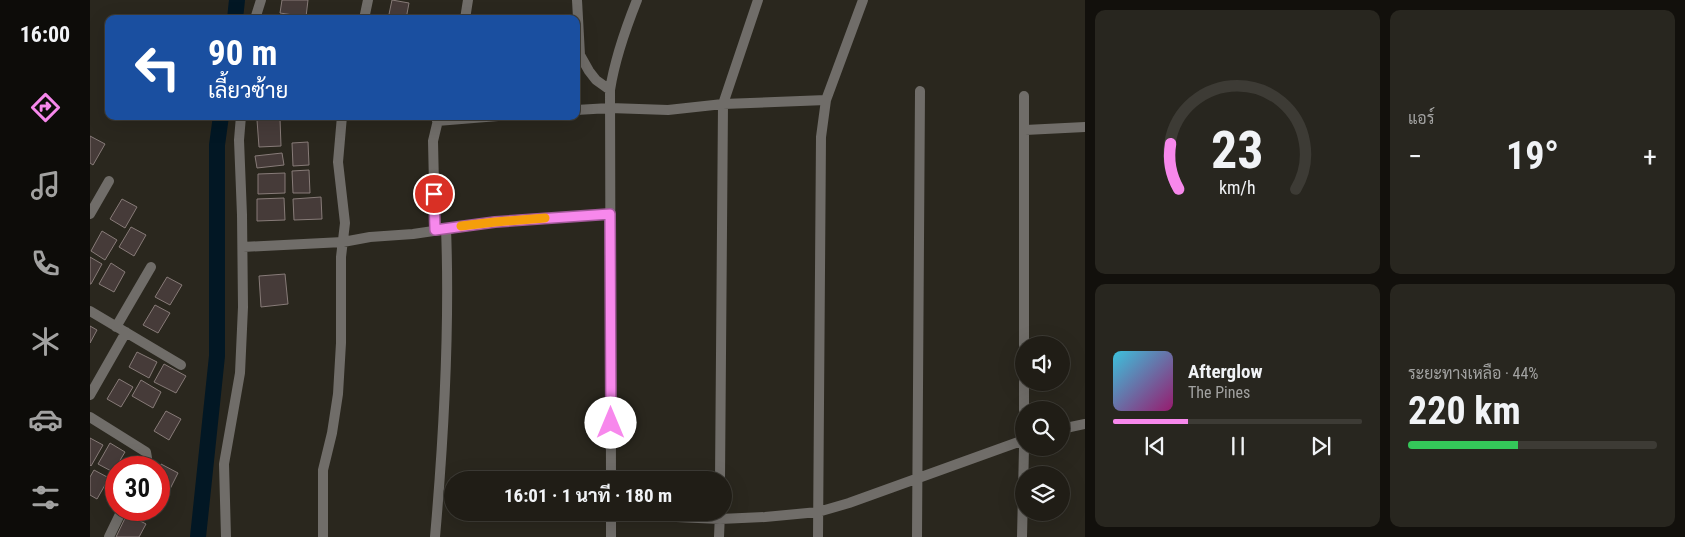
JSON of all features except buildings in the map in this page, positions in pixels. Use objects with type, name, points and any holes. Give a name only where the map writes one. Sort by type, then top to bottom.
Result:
[{"type":"street","points":[[256,15],[260,0]]},
{"type":"street","points":[[365,15],[368,0]]},
{"type":"street","points":[[466,15],[468,0]]},
{"type":"street","points":[[577,0],[578,15]]},
{"type":"street","points":[[611,471],[610,90],[614,64],[622,37],[638,0]]},
{"type":"street","points":[[720,471],[722,104],[758,0]]},
{"type":"street","points":[[818,537],[822,137],[826,100],[863,0]]},
{"type":"street","points":[[580,55],[596,80],[610,90]]},
{"type":"street","points":[[917,537],[920,91]]},
{"type":"street","points":[[1024,96],[1024,336]]},
{"type":"street","points":[[580,110],[610,108],[668,110],[722,104],[826,100]]},
{"type":"street","points":[[226,537],[224,464],[240,374],[243,306],[239,140],[241,120]]},
{"type":"street","points":[[323,537],[323,470],[332,433],[338,394],[341,343],[341,257],[345,223],[338,162],[342,120]]},
{"type":"street","points":[[435,230],[433,141],[438,120]]},
{"type":"street","points":[[1025,130],[1085,127]]},
{"type":"street","points":[[90,214],[108,181]]},
{"type":"street","points":[[243,247],[343,242],[495,222],[610,214]]},
{"type":"street","points":[[435,537],[446,401],[448,342],[446,228]]},
{"type":"street","points":[[116,327],[151,267]]},
{"type":"street","points":[[90,311],[181,365]]},
{"type":"street","points":[[90,395],[126,332]]},
{"type":"street","points":[[90,417],[146,452],[147,456]]},
{"type":"street","points":[[1070,427],[1085,424]]},
{"type":"street","points":[[732,516],[818,512],[849,503],[1015,443]]},
{"type":"street","points":[[1022,537],[1024,456]]},
{"type":"street","points":[[109,537],[117,521]]},
{"type":"street","points":[[611,521],[611,537]]},
{"type":"street","points":[[719,537],[720,521]]},
{"type":"waterway","points":[[235,15],[237,0]]},
{"type":"waterway","points":[[198,537],[217,356],[217,145],[220,120]]},
{"type":"slow traffic","points":[[461,226],[545,218]]},
{"type":"route","points":[[434,194],[435,230],[495,222],[610,214],[611,423]]}]
